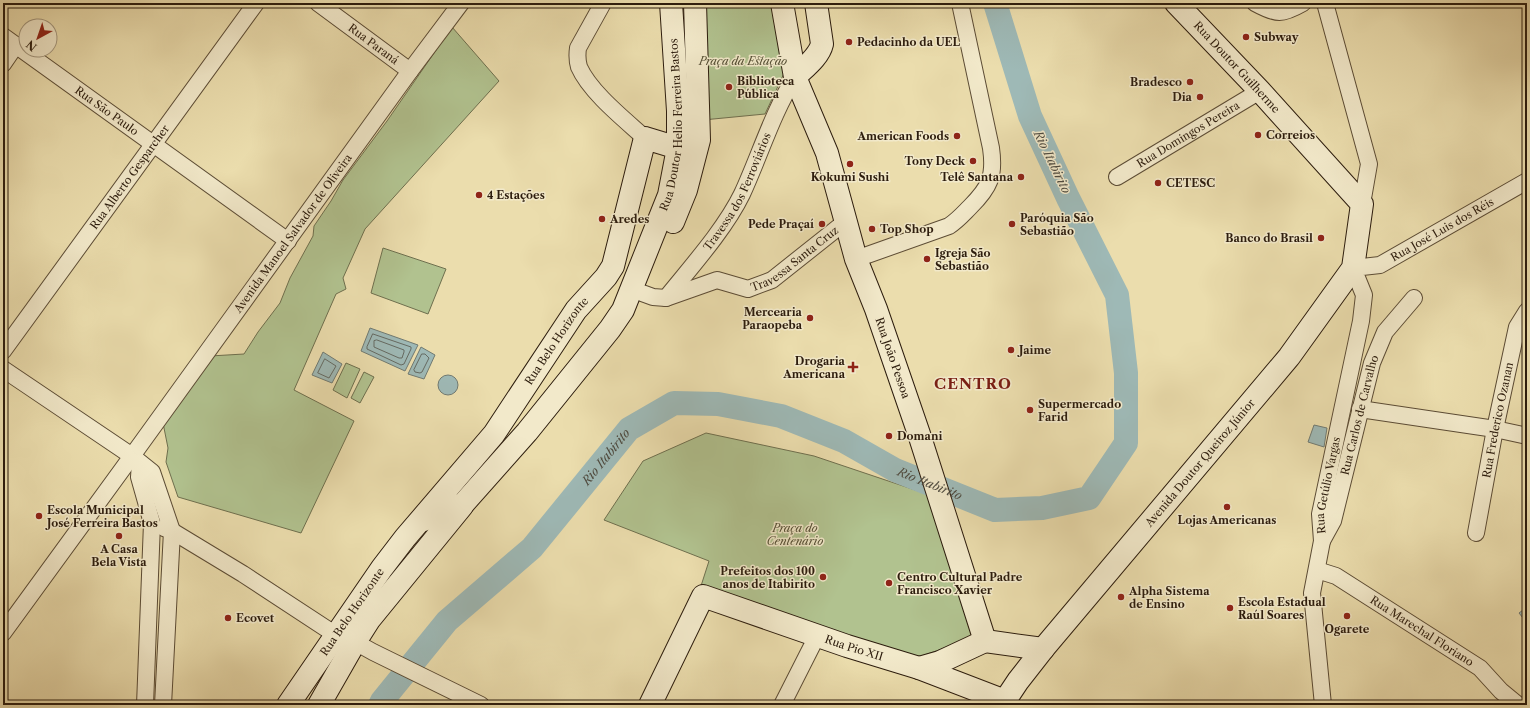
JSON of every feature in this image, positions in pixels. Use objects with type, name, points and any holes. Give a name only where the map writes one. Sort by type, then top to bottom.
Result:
[{"type":"main road","name":"Rua Doutor Helio Ferreira Bastos","points":[[638,290],[669,195],[678,148],[678,112],[671,3]]},
{"type":"main road","points":[[638,290],[686,190],[699,140],[695,3]]},
{"type":"main road","name":"Rua João Pessoa","points":[[782,3],[794,77],[827,153],[856,259],[876,309],[922,442],[985,641]]},
{"type":"main road","points":[[794,77],[817,55],[821,48],[822,44],[816,3]]},
{"type":"main road","name":"Rua Doutor Guilherme","points":[[1176,3],[1260,91],[1362,204]]},
{"type":"main road","points":[[645,138],[678,148]]},
{"type":"main road","name":"Rua Belo Horizonte","points":[[288,705],[354,643],[382,568],[494,434],[576,310],[613,266],[645,138]]},
{"type":"main road","name":"Avenida Doutor Queiroz Júnior","points":[[1005,704],[1044,648],[1289,357],[1353,268],[1362,204]]},
{"type":"main road","name":"Travessa Santa Cruz","points":[[606,276],[638,290]]},
{"type":"main road","name":"Rua Belo Horizonte","points":[[420,521],[464,503],[527,432],[610,329],[638,290]]},
{"type":"main road","points":[[319,705],[354,643],[369,620],[464,503],[494,434]]},
{"type":"main road","name":"Rua Pio XII","points":[[650,705],[703,596],[847,646],[920,668],[1005,704]]},
{"type":"main road","points":[[920,668],[940,662],[985,641],[1044,648]]},
{"type":"street","name":"Rua Alberto Gesparcher","points":[[3,351],[256,3]]},
{"type":"street","name":"Rua Paraná","points":[[318,3],[410,71]]},
{"type":"street","name":"Avenida Manoel Salvador de Oliveira","points":[[3,633],[136,460],[288,241],[410,71],[461,3]]},
{"type":"street","points":[[603,3],[578,48],[576,56],[579,66],[591,85],[645,138]]},
{"type":"street","points":[[856,259],[949,226],[960,219],[986,189],[989,183],[993,168],[991,148],[960,3]]},
{"type":"street","points":[[1255,3],[1270,11],[1282,12],[1303,3]]},
{"type":"street","points":[[1325,3],[1369,164],[1362,204]]},
{"type":"street","name":"Rua São Paulo","points":[[3,36],[288,241]]},
{"type":"street","points":[[3,64],[16,45]]},
{"type":"street","name":"Travessa dos Ferroviários","points":[[666,298],[716,233],[738,201],[774,115],[794,77]]},
{"type":"street","name":"Rua Domingos Pereira","points":[[1117,178],[1260,91]]},
{"type":"street","name":"Rua José Luis dos Réis","points":[[1353,268],[1380,265],[1527,181]]},
{"type":"street","name":"Travessa Santa Cruz","points":[[638,290],[653,297],[666,298],[717,280],[748,289],[772,280],[845,222]]},
{"type":"street","name":"Rua Getúlio Vargas","points":[[1323,705],[1312,593],[1322,541],[1320,514],[1361,321],[1364,294],[1353,268]]},
{"type":"street","name":"Rua Carlos de Carvalho","points":[[1322,541],[1333,521],[1372,363],[1382,338],[1414,298]]},
{"type":"street","name":"Rua Frederico Ozanan","points":[[1476,533],[1495,429],[1517,327],[1527,311]]},
{"type":"street","points":[[3,370],[152,472],[172,531],[163,705]]},
{"type":"street","points":[[1360,409],[1495,429],[1527,436]]},
{"type":"street","points":[[136,460],[139,477],[152,523],[145,705]]},
{"type":"street","points":[[152,523],[172,531],[354,643],[481,705]]},
{"type":"street","name":"Rua Marechal Floriano","points":[[1316,570],[1336,576],[1480,668],[1501,691],[1518,705]]},
{"type":"street","points":[[782,705],[817,636]]},
{"type":"green space","name":"Praça da Estação","points":[[701,3],[774,3],[786,69],[765,114],[703,120]]},
{"type":"green space","points":[[452,27],[499,81],[365,229],[343,278],[346,289],[336,294],[294,390],[354,421],[301,533],[178,497],[166,462],[168,448],[163,423],[210,356],[244,354],[258,332],[280,303],[290,278],[313,236],[314,226],[343,180],[387,121]]},
{"type":"green space","points":[[383,248],[446,269],[428,314],[371,293]]},
{"type":"green space","points":[[346,363],[360,369],[347,398],[333,390]]},
{"type":"green space","points":[[364,372],[374,377],[360,403],[351,398]]},
{"type":"green space","name":"Praça do Centenário","points":[[706,433],[814,456],[927,494],[973,638],[916,658],[700,589],[709,561],[604,520],[643,461]]},
{"type":"water","points":[[370,328],[418,345],[405,371],[361,351]]},
{"type":"water","points":[[421,347],[435,355],[424,379],[408,374]]},
{"type":"water","points":[[323,352],[342,364],[332,383],[312,375]]},
{"type":"water","points":[[448,375],[455,378],[458,385],[455,392],[448,395],[441,392],[438,385],[441,378]]},
{"type":"water","points":[[1314,425],[1327,428],[1324,447],[1308,442]]},
{"type":"water","points":[[1527,607],[1527,623],[1519,613]]},
{"type":"waterway","name":"Rio Itabirito","points":[[380,705],[447,621],[532,548],[629,429],[674,403],[718,404],[781,416],[844,441],[895,470],[995,510],[1042,508],[1089,498],[1126,443],[1126,373],[1117,295],[1068,198],[1030,116],[995,3]]},
{"type":"place","name":"Subway","points":[[1246,37]]},
{"type":"place","name":"Pedacinho da UEL","points":[[849,42]]},
{"type":"place","name":"Bradesco","points":[[1190,82]]},
{"type":"place","name":"Biblioteca Pública","points":[[729,87]]},
{"type":"place","name":"Dia","points":[[1200,97]]},
{"type":"place","name":"Correios","points":[[1258,135]]},
{"type":"place","name":"American Foods","points":[[957,136]]},
{"type":"place","name":"Tony Deck","points":[[973,161]]},
{"type":"place","name":"Kokumi Sushi","points":[[850,164]]},
{"type":"place","name":"Telê Santana","points":[[1021,177]]},
{"type":"place","name":"CETESC","points":[[1158,183]]},
{"type":"place","name":"4 Estações","points":[[479,195]]},
{"type":"place","name":"Aredes","points":[[602,219]]},
{"type":"place","name":"Pede Praçaí","points":[[822,224]]},
{"type":"place","name":"Paróquia São Sebastião","points":[[1012,224]]},
{"type":"place","name":"Top Shop","points":[[872,229]]},
{"type":"place","name":"Banco do Brasil","points":[[1321,238]]},
{"type":"place","name":"Igreja São Sebastião","points":[[927,259]]},
{"type":"place","name":"Mercearia Paraopeba","points":[[810,318]]},
{"type":"place","name":"Jaime","points":[[1011,350]]},
{"type":"place","name":"Drogaria Americana","points":[[853,367]]},
{"type":"place","name":"Supermercado Farid","points":[[1030,410]]},
{"type":"place","name":"Domani","points":[[889,436]]},
{"type":"place","name":"Lojas Americanas","points":[[1227,507]]},
{"type":"place","name":"Escola Municipal José Ferreira Bastos","points":[[39,516]]},
{"type":"place","name":"A Casa Bela Vista","points":[[119,536]]},
{"type":"place","name":"Prefeitos dos 100 anos de Itabirito","points":[[823,577]]},
{"type":"place","name":"Centro Cultural Padre Francisco Xavier","points":[[889,583]]},
{"type":"place","name":"Alpha Sistema de Ensino","points":[[1121,597]]},
{"type":"place","name":"Escola Estadual Raúl Soares","points":[[1230,608]]},
{"type":"place","name":"Ogarete","points":[[1347,616]]},
{"type":"place","name":"Ecovet","points":[[228,618]]},
{"type":"district","name":"CENTRO","points":[[973,384]]}]
